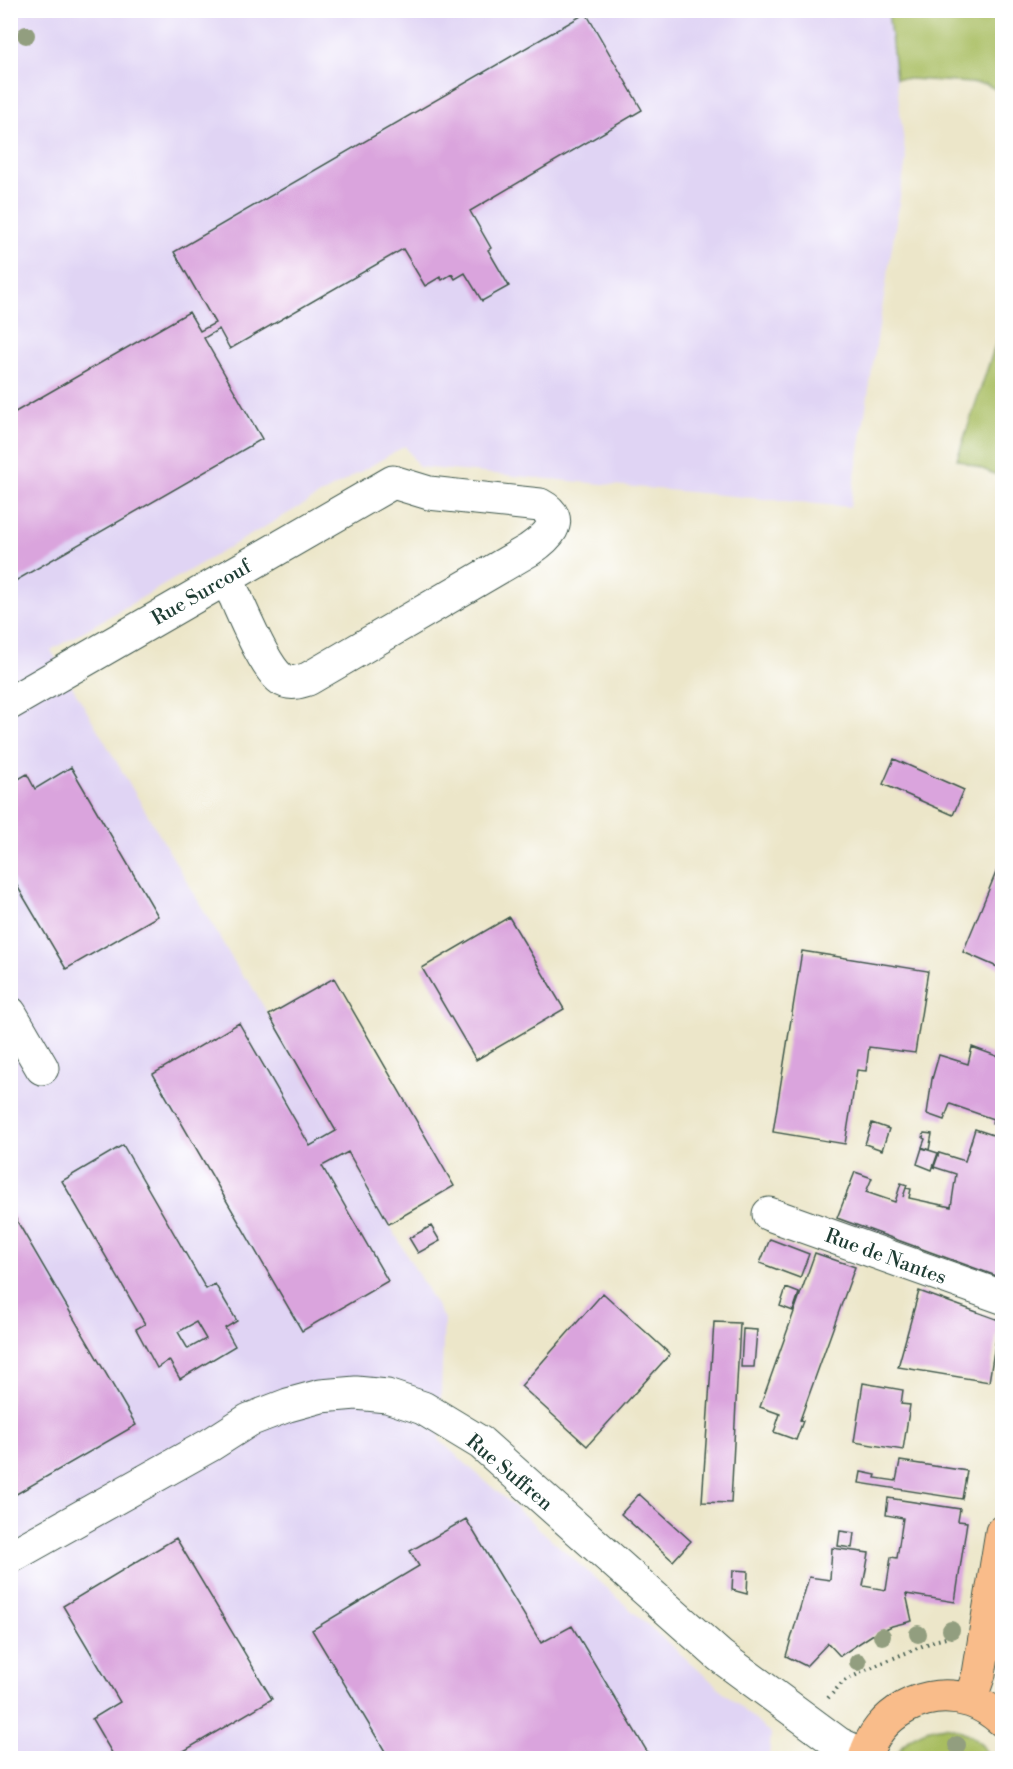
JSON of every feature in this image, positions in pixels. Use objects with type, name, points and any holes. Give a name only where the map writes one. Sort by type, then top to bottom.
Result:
[{"type":"main road","points":[[970,1700],[979,1674],[1002,1532]]},
{"type":"main road","points":[[865,1757],[876,1732],[895,1713],[918,1700],[944,1696],[970,1700],[988,1709],[1002,1720]]},
{"type":"street","name":"Rue Surcouf","points":[[10,703],[224,579],[393,482],[429,493],[540,505],[548,509],[552,516],[553,527],[546,538],[529,550],[308,679],[295,683],[283,681],[275,673],[224,579]]},
{"type":"street","points":[[10,1012],[42,1068]]},
{"type":"street","name":"Rue de Nantes","points":[[769,1214],[1002,1298]]},
{"type":"street","name":"Rue Suffren","points":[[10,1557],[210,1445],[249,1420],[288,1405],[321,1396],[357,1393],[387,1396],[423,1408],[481,1443],[720,1656],[839,1744],[865,1757]]},
{"type":"path","points":[[828,1698],[844,1681],[870,1668],[934,1641],[958,1635]]},
{"type":"shaded area","points":[[11,11],[888,11],[906,160],[850,507],[419,467],[405,446],[51,650],[244,979],[247,978],[444,1319],[439,1440],[771,1734],[769,1758],[11,1758]]},
{"type":"green space","points":[[888,11],[1002,11],[1002,93],[986,84],[896,78]]},
{"type":"green space","points":[[998,337],[1002,339],[1002,477],[957,459]]},
{"type":"green space","points":[[945,1726],[972,1736],[982,1745],[989,1758],[895,1758],[909,1739],[915,1735]]},
{"type":"building","points":[[586,13],[642,110],[470,211],[491,248],[488,250],[509,286],[482,301],[465,273],[455,279],[452,274],[442,280],[440,277],[425,286],[403,249],[230,349],[219,329],[204,338],[262,439],[10,584],[10,415],[189,312],[200,331],[215,323],[174,252]]},
{"type":"building","points":[[894,759],[964,790],[953,815],[883,784]]},
{"type":"building","points":[[71,767],[158,916],[66,969],[10,874],[10,784],[27,774],[35,789]]},
{"type":"building","points":[[1002,858],[1002,969],[963,952]]},
{"type":"building","points":[[509,917],[564,1009],[476,1060],[422,968]]},
{"type":"building","points":[[802,951],[928,971],[915,1053],[869,1047],[866,1071],[857,1070],[845,1144],[773,1132]]},
{"type":"building","points":[[334,978],[454,1186],[389,1224],[348,1152],[322,1166],[388,1281],[302,1331],[153,1074],[239,1023],[310,1146],[336,1131],[269,1015]]},
{"type":"building","points":[[972,1047],[1002,1058],[1002,1127],[992,1123],[993,1119],[950,1104],[944,1120],[927,1114],[932,1079],[939,1055],[968,1064]]},
{"type":"building","points":[[872,1123],[889,1129],[882,1150],[865,1144]]},
{"type":"building","points":[[975,1129],[1002,1138],[1002,1278],[837,1218],[855,1172],[872,1178],[866,1192],[895,1202],[901,1183],[911,1189],[909,1198],[951,1207],[956,1174],[934,1167],[939,1153],[965,1161]]},
{"type":"building","points":[[924,1133],[932,1134],[929,1150],[922,1147],[925,1139],[923,1138]]},
{"type":"building","points":[[123,1145],[206,1289],[215,1284],[237,1321],[225,1328],[235,1346],[180,1379],[169,1360],[157,1368],[136,1329],[145,1324],[62,1181]],"holes":[[[196,1322],[206,1339],[188,1349],[178,1332]]]},
{"type":"building","points":[[922,1148],[938,1153],[932,1170],[917,1164]]},
{"type":"building","points":[[10,1209],[136,1425],[13,1496],[10,1491]]},
{"type":"building","points":[[431,1226],[440,1241],[418,1253],[409,1238]]},
{"type":"building","points":[[770,1239],[809,1254],[800,1278],[760,1263]]},
{"type":"building","points":[[815,1253],[855,1267],[800,1420],[803,1421],[796,1440],[774,1432],[780,1414],[760,1407]]},
{"type":"building","points":[[786,1288],[799,1293],[793,1311],[780,1306]]},
{"type":"building","points":[[919,1291],[999,1320],[989,1382],[898,1367]]},
{"type":"building","points":[[603,1293],[670,1354],[587,1446],[521,1386]]},
{"type":"building","points":[[714,1322],[740,1323],[731,1503],[702,1502]]},
{"type":"building","points":[[743,1329],[757,1330],[754,1367],[741,1367]]},
{"type":"building","points":[[863,1383],[903,1390],[901,1404],[910,1405],[903,1450],[854,1442]]},
{"type":"building","points":[[900,1461],[967,1471],[962,1499],[859,1483],[861,1472],[876,1475],[875,1478],[896,1481]]},
{"type":"building","points":[[639,1494],[691,1541],[673,1561],[621,1514]]},
{"type":"building","points":[[888,1498],[960,1509],[958,1521],[967,1522],[955,1602],[906,1594],[912,1621],[892,1626],[872,1635],[840,1656],[828,1643],[806,1666],[786,1656],[809,1577],[830,1580],[832,1548],[869,1553],[863,1586],[886,1590],[891,1557],[897,1558],[903,1518],[886,1515]]},
{"type":"building","points":[[466,1519],[541,1643],[572,1626],[651,1758],[389,1758],[312,1630],[419,1566],[410,1551]]},
{"type":"building","points":[[840,1531],[854,1533],[852,1548],[838,1546]]},
{"type":"building","points":[[176,1538],[272,1699],[172,1758],[115,1758],[92,1719],[120,1702],[63,1606]]},
{"type":"building","points":[[733,1570],[748,1571],[747,1594],[732,1590]]}]
